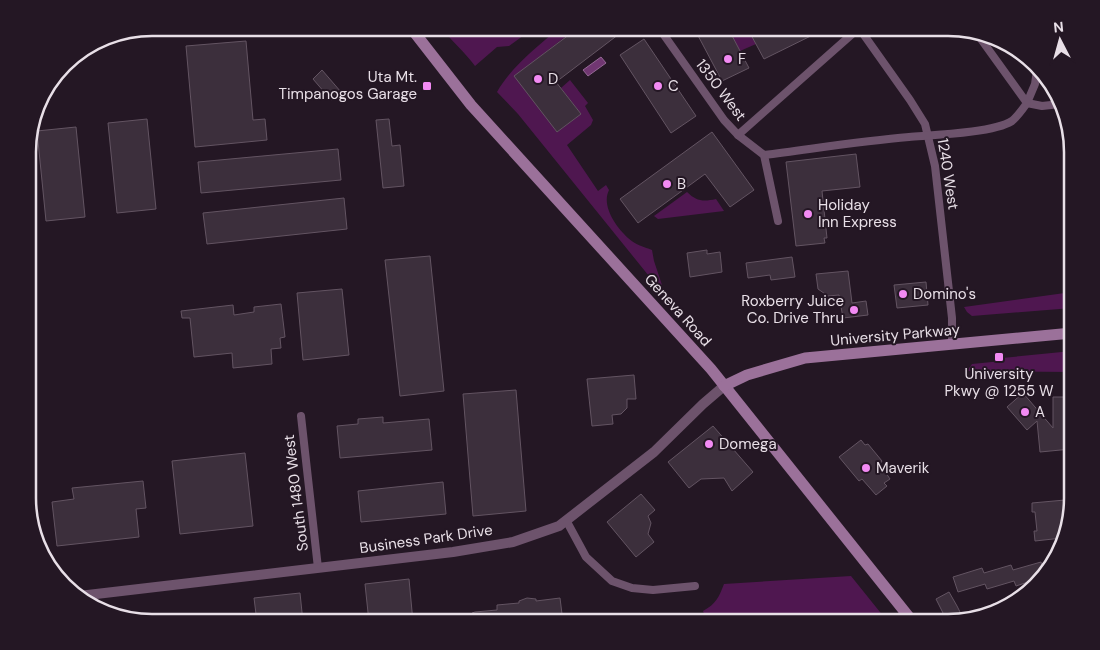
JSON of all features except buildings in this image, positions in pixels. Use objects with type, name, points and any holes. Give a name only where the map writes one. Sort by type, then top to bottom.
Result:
[{"type":"main road","name":"Geneva Road","points":[[417,36],[471,105],[711,369],[907,614]]},
{"type":"main road","name":"University Parkway","points":[[724,386],[747,375],[805,358],[1064,334]]},
{"type":"street","name":"1350 West","points":[[665,36],[724,120],[738,135],[764,155]]},
{"type":"street","points":[[738,135],[850,36]]},
{"type":"street","name":"1240 West","points":[[865,36],[925,124],[935,166],[952,318],[952,344]]},
{"type":"street","points":[[983,42],[1027,103],[1042,106],[1053,105]]},
{"type":"street","points":[[778,221],[764,155],[996,126],[1011,121],[1020,113],[1027,103],[1036,76]]},
{"type":"street","name":"Business Park Drive","points":[[89,595],[453,552],[513,542],[559,526],[654,452],[724,386]]},
{"type":"street","name":"South 1480 West","points":[[300,416],[318,568]]},
{"type":"street","points":[[566,520],[586,557],[612,580],[632,588],[653,590],[695,586]]},
{"type":"shaded area","points":[[448,36],[523,36],[509,46],[497,47],[475,66]]},
{"type":"shaded area","points":[[550,36],[565,37],[515,76],[557,132],[581,114],[561,88],[570,80],[588,103],[585,106],[593,120],[591,125],[567,145],[598,191],[606,185],[609,190],[607,196],[608,209],[619,228],[633,242],[652,250],[662,285],[660,287],[657,286],[518,114],[497,92],[517,65]]},
{"type":"shaded area","points":[[732,36],[752,36],[756,44],[740,51]]},
{"type":"shaded area","points":[[601,57],[606,63],[588,76],[583,70]]},
{"type":"shaded area","points":[[687,192],[700,200],[716,199],[724,211],[658,219],[654,216]]},
{"type":"shaded area","points":[[1064,293],[1064,309],[972,316],[964,307]]},
{"type":"shaded area","points":[[1064,352],[1064,372],[967,371],[972,364],[1002,361],[1002,358]]},
{"type":"shaded area","points":[[851,576],[882,614],[704,614],[703,611],[716,600],[724,584]]},
{"type":"place","name":"F","points":[[728,59]]},
{"type":"place","name":"D","points":[[538,79]]},
{"type":"place","name":"Uta Mt. Timpanogos Garage","points":[[427,86]]},
{"type":"place","name":"C","points":[[658,86]]},
{"type":"place","name":"B","points":[[667,184]]},
{"type":"place","name":"Holiday Inn Express","points":[[808,214]]},
{"type":"place","name":"Domino's","points":[[903,294]]},
{"type":"place","name":"Roxberry Juice Co. Drive Thru","points":[[854,310]]},
{"type":"place","name":"University Pkwy @ 1255 W","points":[[999,357]]},
{"type":"place","name":"A","points":[[1025,412]]},
{"type":"place","name":"Domega","points":[[709,444]]},
{"type":"place","name":"Maverik","points":[[866,468]]}]
